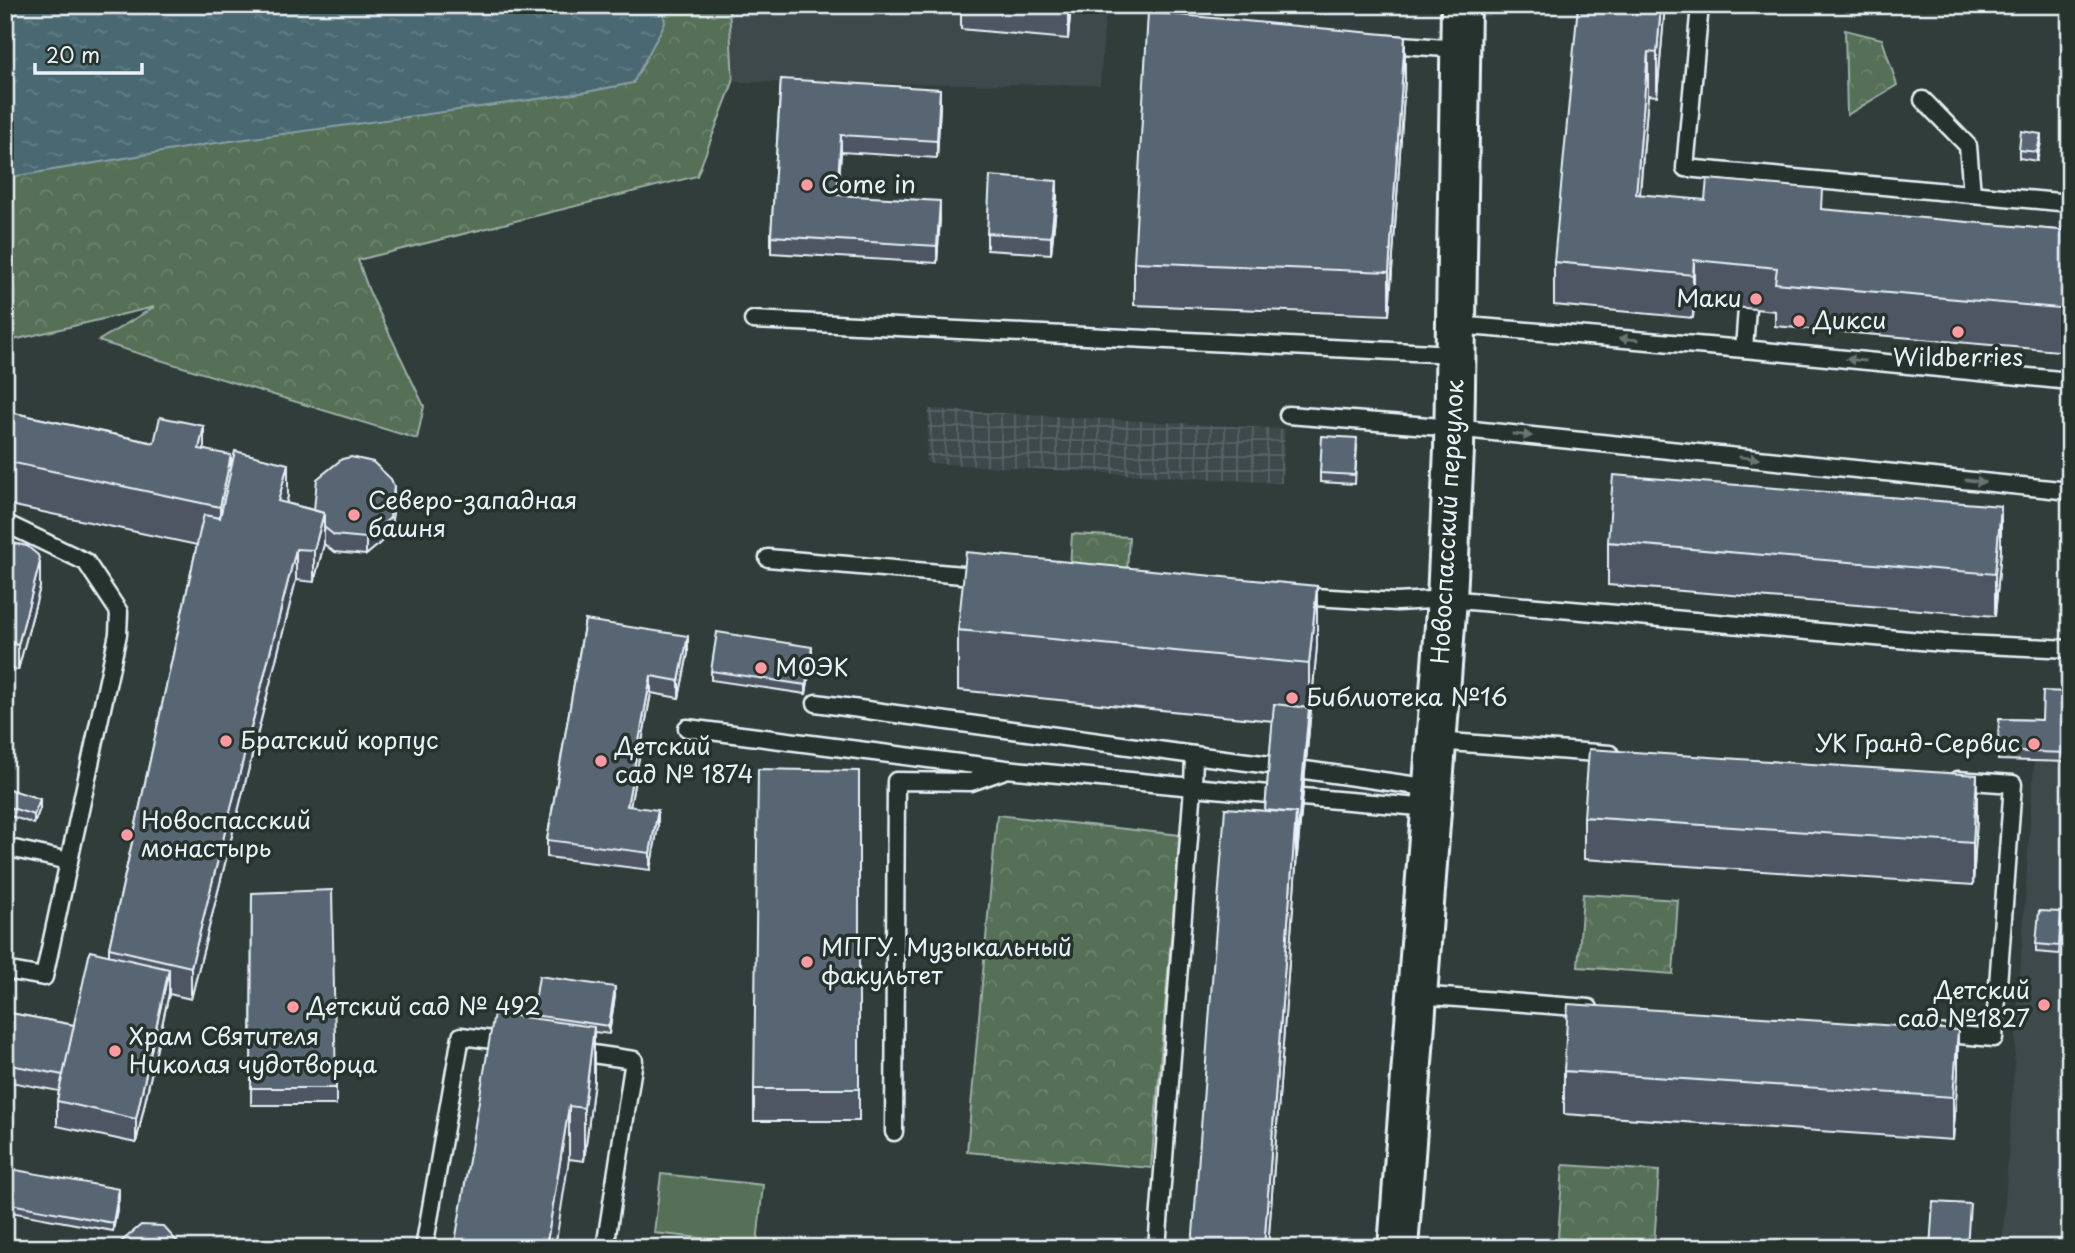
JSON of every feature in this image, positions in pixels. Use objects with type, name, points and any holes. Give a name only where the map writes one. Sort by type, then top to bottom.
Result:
[{"type":"street","name":"Новоспасский переулок","points":[[1398,1248],[1447,599],[1454,428],[1461,5]]},
{"type":"lane","points":[[1700,5],[1685,169],[1760,181],[2070,203]]},
{"type":"lane","points":[[1370,43],[1461,49]]},
{"type":"lane","points":[[1923,100],[1968,146],[1972,194]]},
{"type":"lane","points":[[1744,349],[1747,308]]},
{"type":"lane","points":[[753,320],[1744,349],[2070,381]]},
{"type":"lane","points":[[1288,415],[1454,428],[2070,491]]},
{"type":"lane","points":[[5,523],[86,562],[119,612],[118,634],[44,977],[5,970]]},
{"type":"lane","points":[[768,558],[996,578]]},
{"type":"lane","points":[[1282,595],[1396,602],[1447,599],[1943,643],[2070,649]]},
{"type":"lane","points":[[816,702],[1270,765]]},
{"type":"lane","points":[[687,728],[1006,769],[1268,794]]},
{"type":"lane","points":[[1435,741],[1625,755]]},
{"type":"lane","points":[[1157,1248],[1194,755]]},
{"type":"lane","points":[[894,1132],[896,780],[971,782],[1006,769]]},
{"type":"lane","points":[[1305,770],[1431,798]]},
{"type":"lane","points":[[1920,1032],[1994,1038],[2013,784],[1940,778]]},
{"type":"lane","points":[[1302,797],[1431,798]]},
{"type":"lane","points":[[5,847],[69,861]]},
{"type":"lane","points":[[1417,995],[1604,1009]]},
{"type":"lane","points":[[424,1248],[461,1036],[529,1045]]},
{"type":"lane","points":[[556,1049],[634,1060],[605,1248]]},
{"type":"shaded area","points":[[729,5],[1106,5],[1100,85],[733,82]]},
{"type":"shaded area","points":[[929,409],[1285,429],[1282,483],[926,463]]},
{"type":"shaded area","name":"Детский сад №1827","points":[[2034,761],[2070,762],[2070,1248],[2002,1248]]},
{"type":"green space","points":[[5,5],[729,5],[733,82],[697,176],[358,260],[369,291],[424,406],[417,439],[98,341],[154,307],[5,342]]},
{"type":"green space","points":[[1845,30],[1882,39],[1897,85],[1847,115]]},
{"type":"green space","points":[[1072,534],[1129,537],[1127,572],[1070,568]]},
{"type":"green space","points":[[997,815],[1180,835],[1151,1168],[967,1152]]},
{"type":"green space","points":[[1583,894],[1678,900],[1673,974],[1578,967]]},
{"type":"green space","points":[[1563,1165],[1659,1171],[1654,1245],[1558,1238]]},
{"type":"green space","points":[[661,1174],[763,1185],[757,1244],[654,1233]]},
{"type":"water","points":[[5,5],[663,5],[665,23],[633,83],[581,93],[209,144],[5,178]]},
{"type":"building","points":[[1578,5],[1661,5],[1657,53],[1648,52],[1636,194],[1705,200],[1707,179],[1822,189],[1821,209],[2070,231],[2070,309],[1775,283],[1777,268],[1694,260],[1693,275],[1554,262]]},
{"type":"building","points":[[1148,12],[1405,36],[1389,272],[1134,262]]},
{"type":"building","name":"Come in","points":[[781,79],[940,89],[937,141],[841,135],[837,195],[940,201],[937,246],[771,236]]},
{"type":"building","points":[[2021,131],[2041,134],[2037,152],[2019,150]]},
{"type":"building","points":[[990,176],[1057,181],[1051,237],[987,233]]},
{"type":"building","points":[[5,411],[154,443],[160,417],[204,426],[199,449],[231,455],[220,507],[5,461]]},
{"type":"building","points":[[1322,436],[1357,438],[1355,475],[1320,473]]},
{"type":"building","points":[[235,451],[288,464],[278,501],[324,513],[314,550],[296,549],[191,967],[109,948],[201,526],[204,515],[220,518]]},
{"type":"building","name":"Северо-западная башня","points":[[351,457],[373,462],[391,479],[394,486],[390,518],[366,538],[334,535],[324,527],[324,513],[314,510],[317,479],[342,459]]},
{"type":"building","points":[[1613,475],[2001,506],[1995,574],[1608,542]]},
{"type":"building","points":[[5,527],[13,543],[27,546],[38,555],[40,562],[18,645],[5,642]]},
{"type":"building","points":[[966,552],[1317,586],[1309,664],[958,630]]},
{"type":"building","name":"Детский сад № 1874","points":[[585,620],[688,636],[679,681],[651,676],[627,806],[658,810],[650,853],[547,840]]},
{"type":"building","name":"МОЭК","points":[[717,632],[812,647],[806,685],[711,671]]},
{"type":"building","name":"УК Гранд-Сервис","points":[[2043,691],[2070,692],[2070,753],[1998,751],[1999,719],[2042,720]]},
{"type":"building","points":[[1274,704],[1309,708],[1296,849],[1296,813],[1265,810]]},
{"type":"building","points":[[1589,749],[1977,775],[1973,843],[1584,817]]},
{"type":"building","name":"МПГУ. Музыкальный факультет","points":[[758,769],[859,771],[859,1089],[754,1089]]},
{"type":"building","points":[[9,789],[40,799],[34,815],[5,806]]},
{"type":"building","points":[[1225,808],[1296,813],[1264,1248],[1192,1248]]},
{"type":"building","name":"Детский сад № 492","points":[[332,890],[336,1088],[251,1088],[252,893]]},
{"type":"building","points":[[2039,911],[2061,912],[2059,946],[2036,944]]},
{"type":"building","name":"Храм Святителя Николая чудотворца","points":[[90,951],[169,969],[136,1119],[57,1101]]},
{"type":"building","points":[[539,976],[615,987],[609,1026],[533,1015]]},
{"type":"building","points":[[1568,1004],[1958,1030],[1953,1097],[1564,1071]]},
{"type":"building","points":[[5,1012],[74,1025],[63,1075],[5,1064]]},
{"type":"building","points":[[494,1013],[594,1027],[584,1108],[569,1106],[546,1248],[454,1248]]},
{"type":"building","points":[[5,1168],[119,1189],[113,1223],[5,1203]]},
{"type":"building","points":[[1933,1202],[1970,1204],[1967,1248],[1930,1248]]},
{"type":"building","points":[[141,1225],[163,1226],[183,1248],[121,1248],[122,1241]]},
{"type":"place","name":"Come in","points":[[807,185]]},
{"type":"place","name":"Маки","points":[[1756,299]]},
{"type":"place","name":"Дикси","points":[[1799,321]]},
{"type":"place","name":"Wildberries","points":[[1958,332]]},
{"type":"place","name":"Северо-западная башня","points":[[354,515]]},
{"type":"place","name":"МОЭК","points":[[761,668]]},
{"type":"place","name":"Библиотека №16","points":[[1292,698]]},
{"type":"place","name":"Братский корпус","points":[[226,741]]},
{"type":"place","name":"УК Гранд-Сервис","points":[[2034,744]]},
{"type":"place","name":"Детский сад № 1874","points":[[601,761]]},
{"type":"place","name":"Новоспасский монастырь","points":[[127,835]]},
{"type":"place","name":"МПГУ. Музыкальный факультет","points":[[807,962]]},
{"type":"place","name":"Детский сад №1827","points":[[2044,1005]]},
{"type":"place","name":"Детский сад № 492","points":[[293,1007]]},
{"type":"place","name":"Храм Святителя Николая чудотворца","points":[[115,1051]]}]
